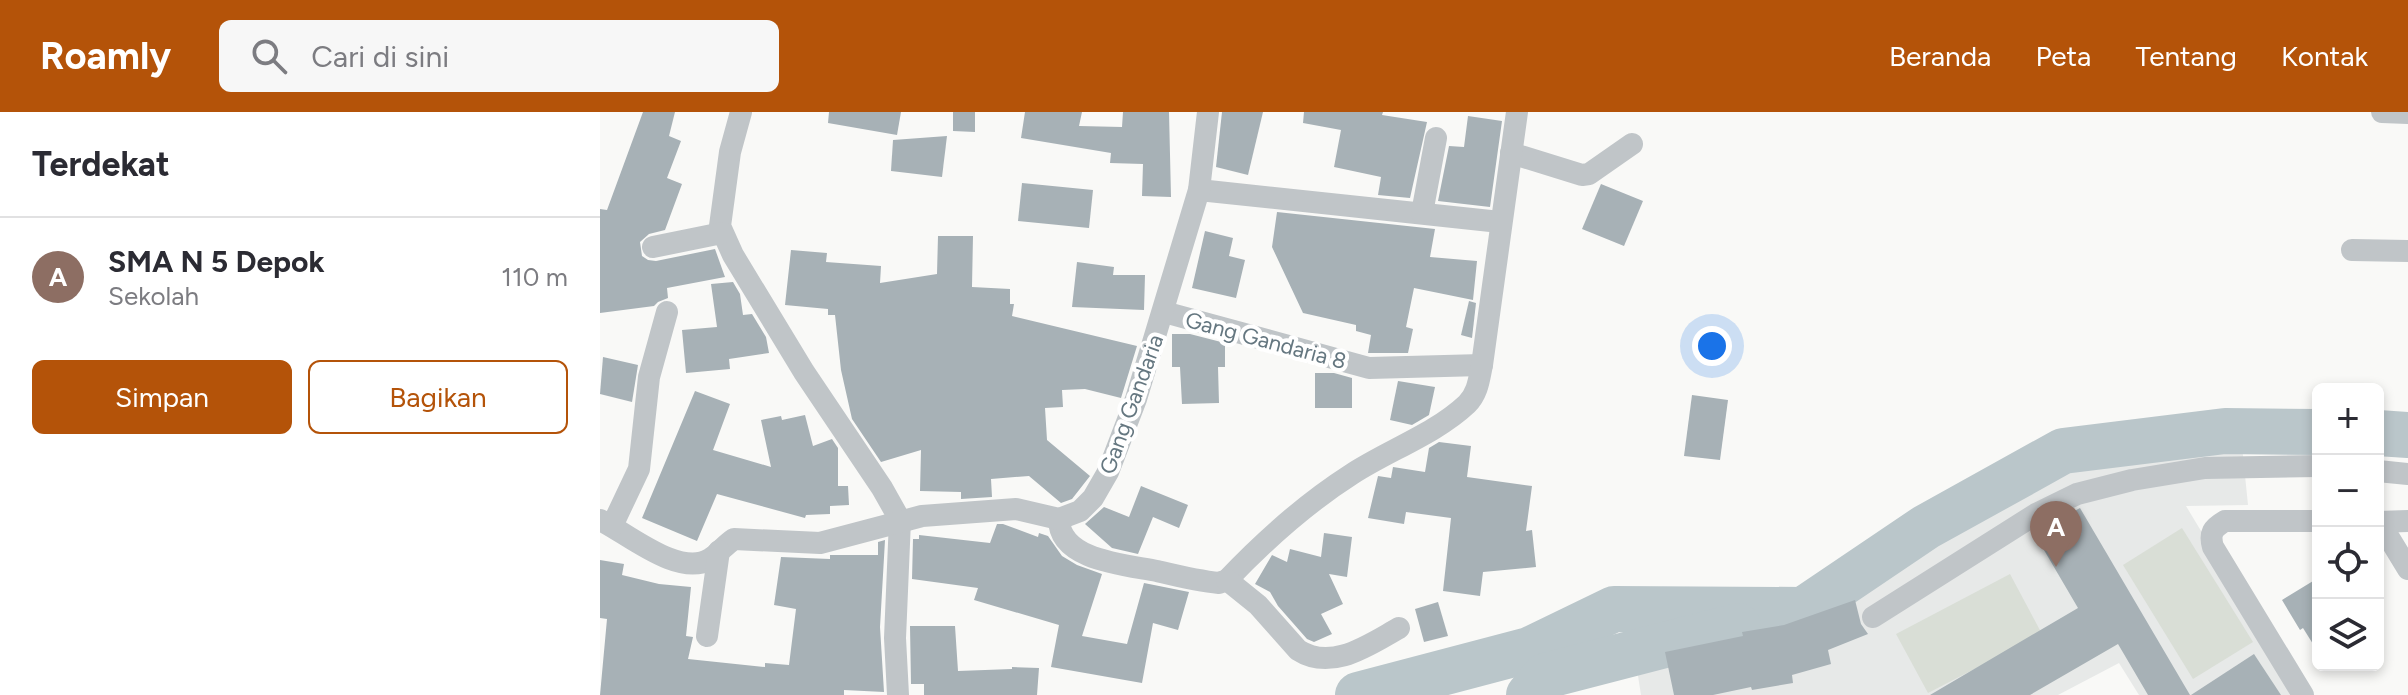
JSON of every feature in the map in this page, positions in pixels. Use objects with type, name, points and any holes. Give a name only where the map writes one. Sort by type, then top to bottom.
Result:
[{"type":"street","points":[[741,112],[722,199],[719,219],[722,233],[804,372],[900,520],[895,638],[898,695]]},
{"type":"street","name":"Gang Gandaria","points":[[1059,519],[1080,511],[1093,498],[1108,472],[1132,411],[1199,190],[1208,112]]},
{"type":"street","points":[[1221,581],[1285,522],[1350,475],[1458,411],[1476,391],[1517,112]]},
{"type":"street","points":[[2382,112],[2408,113]]},
{"type":"street","points":[[1422,213],[1436,138]]},
{"type":"street","points":[[1511,153],[1582,175],[1589,174],[1632,144]]},
{"type":"street","points":[[1199,190],[1500,222]]},
{"type":"street","points":[[653,247],[722,233]]},
{"type":"street","points":[[2352,250],[2408,251]]},
{"type":"street","points":[[667,312],[647,387],[639,469],[606,523],[648,549],[678,561],[693,563],[708,561],[734,539],[820,543],[900,520],[1016,509],[1059,519],[1064,538],[1095,559],[1183,578],[1221,581],[1258,605],[1298,650],[1313,657],[1343,656],[1399,628]]},
{"type":"street","name":"Gang Gandaria 8","points":[[1164,312],[1369,368],[1482,365]]},
{"type":"street","points":[[1873,617],[2036,514],[2077,494],[2132,480],[2205,468],[2312,466]]},
{"type":"street","points":[[2384,472],[2408,474]]},
{"type":"street","points":[[2303,695],[2213,547],[2211,534],[2225,521],[2312,521]]},
{"type":"street","points":[[2384,522],[2408,521]]},
{"type":"street","points":[[2382,527],[2408,569]]},
{"type":"street","points":[[707,636],[719,551]]},
{"type":"shaded area","points":[[2240,426],[2248,505],[2186,506],[2245,604],[2290,695],[2139,695],[2119,663],[2058,695],[1641,695],[1636,663],[1846,600],[1934,534],[2065,454]]},
{"type":"shaded area","points":[[2182,528],[2253,642],[2193,679],[2123,565]]},
{"type":"shaded area","points":[[2010,574],[2042,634],[1928,693],[1896,634]]},
{"type":"building","points":[[643,112],[675,112],[669,136],[681,141],[667,178],[682,184],[665,230],[649,234],[640,242],[642,256],[656,261],[715,249],[725,277],[667,288],[668,298],[654,306],[600,313],[600,209],[607,210]]},
{"type":"building","points":[[829,112],[901,112],[897,135],[828,123]]},
{"type":"building","points":[[953,112],[975,112],[975,132],[953,131]]},
{"type":"building","points":[[1025,112],[1082,112],[1079,126],[1122,127],[1123,112],[1169,112],[1171,197],[1142,196],[1143,164],[1110,163],[1111,153],[1021,138]]},
{"type":"building","points":[[1222,112],[1263,112],[1248,175],[1216,167]]},
{"type":"building","points":[[1304,112],[1383,112],[1382,115],[1427,122],[1410,198],[1378,195],[1381,177],[1334,167],[1341,130],[1303,123]]},
{"type":"building","points":[[1468,116],[1502,121],[1490,207],[1438,201],[1449,146],[1464,147]]},
{"type":"building","points":[[947,136],[942,177],[891,171],[893,140]]},
{"type":"building","points":[[1022,183],[1093,190],[1089,228],[1018,221]]},
{"type":"building","points":[[1601,184],[1643,201],[1624,246],[1582,229]]},
{"type":"building","points":[[1277,212],[1435,229],[1430,257],[1477,261],[1473,300],[1414,288],[1406,327],[1413,329],[1408,353],[1368,353],[1371,335],[1356,331],[1356,325],[1303,313],[1272,247]]},
{"type":"building","points":[[1205,231],[1233,238],[1229,256],[1245,260],[1236,298],[1192,288]]},
{"type":"building","points":[[938,236],[973,236],[972,287],[1010,289],[1010,304],[1014,304],[1012,316],[1137,346],[1121,398],[1085,389],[1062,390],[1063,407],[1045,408],[1047,440],[1090,476],[1072,499],[1061,503],[1029,476],[991,479],[992,497],[961,499],[961,492],[920,491],[921,450],[881,462],[852,419],[841,370],[835,315],[828,315],[828,309],[785,305],[791,250],[827,253],[826,262],[881,266],[880,283],[937,274]]},
{"type":"building","points":[[1077,262],[1114,267],[1113,275],[1145,275],[1144,310],[1072,307]]},
{"type":"building","points":[[733,282],[740,294],[743,315],[752,314],[766,337],[769,353],[729,359],[730,369],[686,373],[682,330],[717,327],[711,284]]},
{"type":"building","points":[[1469,301],[1476,303],[1472,338],[1461,335]]},
{"type":"building","points":[[1172,334],[1190,334],[1225,343],[1225,367],[1218,367],[1219,403],[1182,404],[1180,367],[1172,367]]},
{"type":"building","points":[[603,357],[638,365],[632,402],[600,394]]},
{"type":"building","points":[[1315,373],[1334,373],[1352,378],[1352,408],[1315,408]]},
{"type":"building","points":[[1398,381],[1435,387],[1429,415],[1412,425],[1390,420]]},
{"type":"building","points":[[695,391],[730,404],[713,450],[771,467],[761,420],[805,415],[813,446],[832,439],[838,448],[838,486],[848,486],[849,505],[830,506],[830,514],[806,515],[805,518],[717,494],[697,541],[642,518]]},
{"type":"building","points":[[1692,395],[1728,400],[1720,460],[1684,456]]},
{"type":"building","points":[[1439,442],[1471,446],[1467,477],[1532,486],[1526,531],[1532,530],[1536,567],[1483,572],[1480,596],[1443,591],[1451,518],[1406,512],[1404,524],[1368,518],[1378,476],[1391,478],[1393,467],[1425,472],[1429,448]]},
{"type":"building","points":[[1141,486],[1188,505],[1179,528],[1153,517],[1138,554],[1112,548],[1085,524],[1104,507],[1129,517]]},
{"type":"building","points":[[2080,508],[2190,695],[2148,695],[2118,644],[2030,695],[1930,695],[2078,608],[2034,533]]},
{"type":"building","points":[[997,524],[1038,537],[1039,533],[1048,536],[1062,556],[1102,574],[1082,636],[1127,644],[1144,583],[1189,592],[1178,630],[1153,623],[1142,683],[1051,667],[1059,625],[974,600],[978,588],[912,579],[913,539],[919,539],[919,535],[990,543]]},
{"type":"building","points":[[1324,533],[1352,537],[1347,577],[1329,574],[1343,604],[1321,614],[1332,634],[1314,642],[1307,639],[1270,592],[1255,584],[1272,555],[1287,562],[1290,549],[1321,557]]},
{"type":"building","points":[[885,540],[880,627],[884,692],[844,690],[844,695],[600,695],[607,619],[600,618],[600,560],[624,564],[622,575],[659,584],[691,587],[686,636],[693,637],[688,659],[765,667],[765,663],[789,665],[796,609],[774,605],[781,557],[830,559],[830,555],[878,555],[878,542]]},
{"type":"building","points":[[2312,582],[2312,642],[2303,628],[2300,630],[2282,600]]},
{"type":"building","points":[[1855,600],[1861,624],[1868,634],[1828,650],[1831,664],[1792,675],[1793,683],[1713,695],[1674,695],[1665,652],[1743,636],[1742,632],[1784,625]]},
{"type":"building","points":[[1438,602],[1448,636],[1424,642],[1415,609]]},
{"type":"building","points":[[910,626],[955,626],[958,671],[1039,668],[1037,695],[924,695],[924,684],[911,684]]},
{"type":"building","points":[[2254,654],[2281,695],[2191,695]]},
{"type":"waterway","points":[[1358,695],[1529,650],[1614,609],[1803,610],[1926,527],[2063,451],[2225,431],[2312,432]]},
{"type":"waterway","points":[[2384,433],[2408,435]]},
{"type":"waterway","points":[[1529,695],[1545,676],[1738,626]]},
{"type":"place","name":"SMA N 5 Depok","points":[[2056,567]]}]
